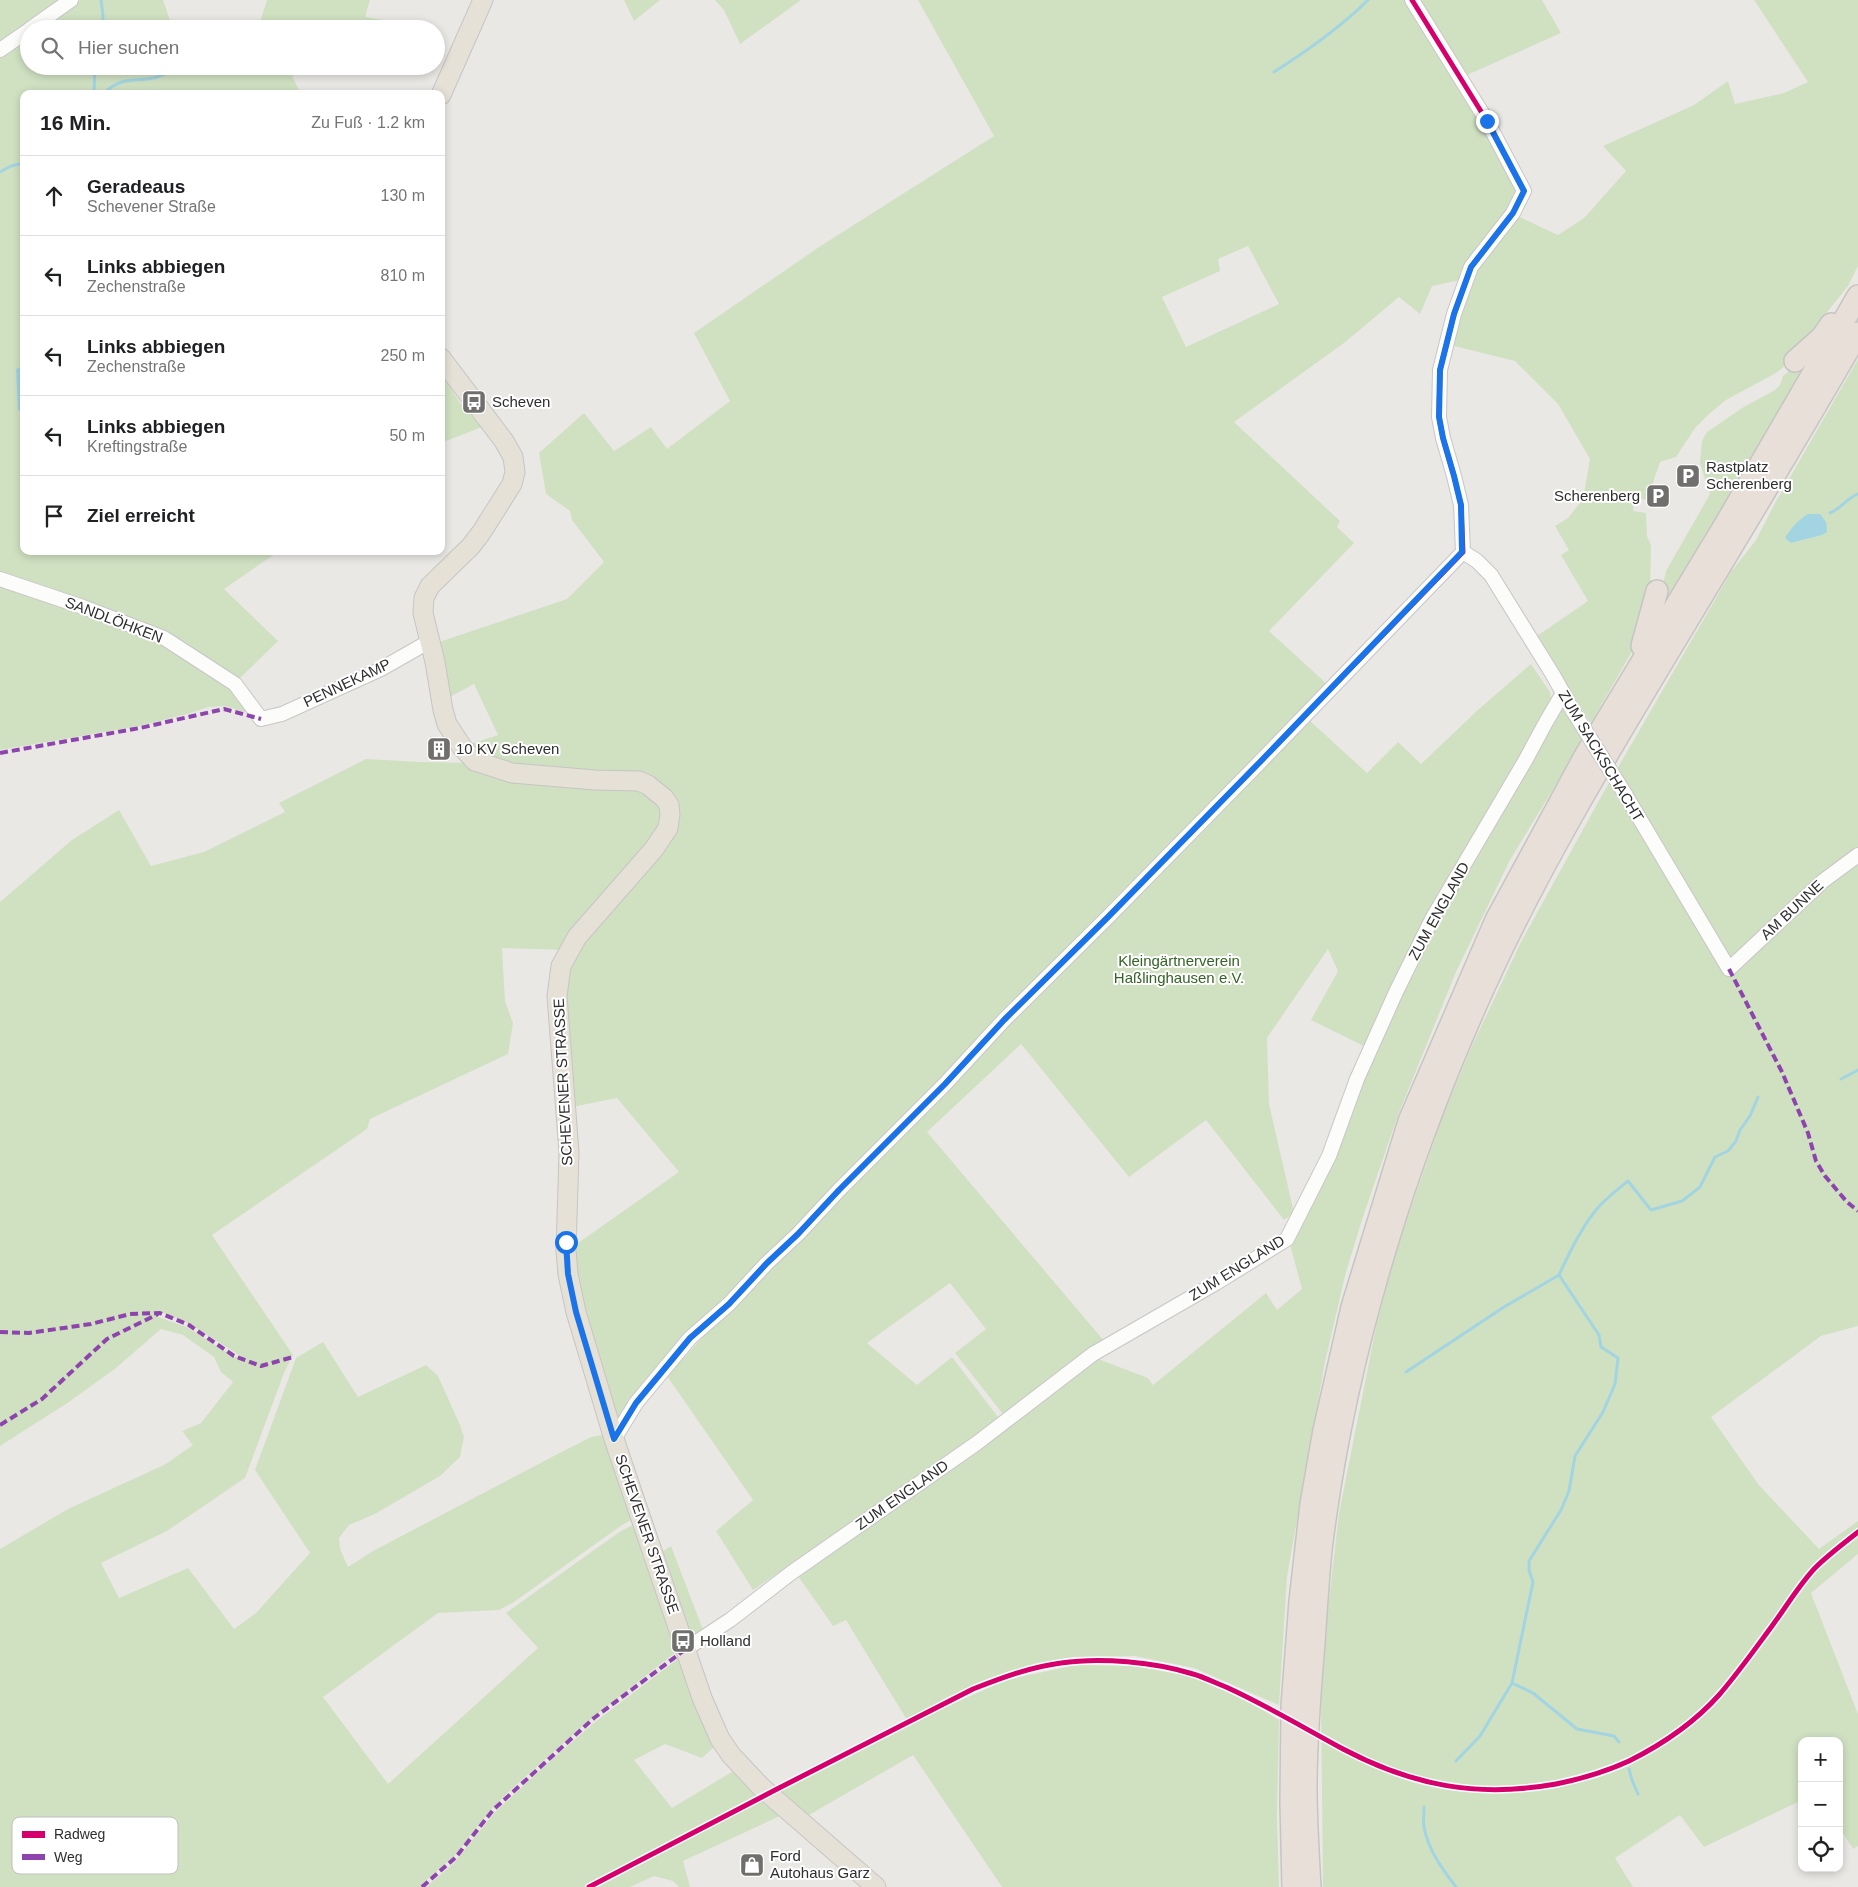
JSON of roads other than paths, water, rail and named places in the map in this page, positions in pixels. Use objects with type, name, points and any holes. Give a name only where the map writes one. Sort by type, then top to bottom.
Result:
[{"type":"highway","points":[[1795,361],[1822,336],[1858,288]]},
{"type":"highway","points":[[1293,1887],[1291,1741],[1300,1600],[1313,1495],[1324,1430],[1352,1307],[1409,1120],[1492,929],[1585,756],[1726,523],[1858,296]]},
{"type":"highway","points":[[1310,1887],[1306,1786],[1307,1743],[1321,1552],[1332,1476],[1346,1403],[1395,1215],[1433,1108],[1493,969],[1561,835],[1858,333]]},
{"type":"highway","points":[[1627,686],[1647,631],[1657,591]]},
{"type":"main road","points":[[443,90],[483,0]]},
{"type":"main road","name":"SCHEVENER STRASSE","points":[[445,363],[504,441],[513,457],[515,465],[514,478],[500,505],[471,546],[430,586],[424,598],[423,613],[447,724],[462,747],[475,761],[512,773],[596,780],[639,780],[664,798],[670,815],[668,828],[659,842],[577,937],[561,966],[557,996],[569,1152],[566,1242],[568,1274],[576,1312],[614,1439],[702,1698],[720,1739],[730,1755],[762,1787],[876,1887]]},
{"type":"street","points":[[42,20],[71,0]]},
{"type":"street","points":[[614,1439],[636,1403],[690,1338],[729,1304],[767,1263],[798,1234],[839,1190],[945,1084],[1004,1020],[1253,769],[1462,552],[1461,505],[1439,417],[1440,370],[1454,314],[1471,267],[1513,213],[1524,191],[1487,121],[1412,0]]},
{"type":"street","points":[[0,50],[20,36]]},
{"type":"street","name":"ZUM SACKSCHACHT","points":[[1462,552],[1477,560],[1491,575],[1729,969]]},
{"type":"street","name":"SANDLÖHKEN","points":[[0,579],[83,606],[164,638],[235,684],[261,719]]},
{"type":"street","name":"PENNEKAMP","points":[[261,719],[282,714],[381,669],[430,641]]},
{"type":"street","name":"ZUM ENGLAND","points":[[686,1649],[730,1620],[799,1567],[977,1443],[1093,1354],[1216,1283],[1287,1239],[1329,1156],[1357,1079],[1396,992],[1432,919],[1563,693]]},
{"type":"street","name":"AM BUNNE","points":[[1729,969],[1823,881],[1858,855]]},
{"type":"water","points":[[20,368],[20,411],[18,410],[16,369]]},
{"type":"water","points":[[1808,514],[1820,514],[1826,522],[1827,532],[1791,543],[1785,538],[1795,524]]},
{"type":"waterway","points":[[101,0],[103,20]]},
{"type":"waterway","points":[[1274,72],[1323,39],[1368,0]]},
{"type":"waterway","points":[[94,90],[95,75]]},
{"type":"waterway","points":[[108,90],[116,84],[123,82],[150,79],[163,75]]},
{"type":"waterway","points":[[0,172],[20,164]]},
{"type":"waterway","points":[[1830,513],[1858,494]]},
{"type":"waterway","points":[[1841,1079],[1858,1070]]},
{"type":"waterway","points":[[1456,1761],[1480,1736],[1512,1683],[1533,1582],[1529,1570],[1529,1561],[1561,1510],[1569,1491],[1575,1456],[1603,1412],[1615,1384],[1618,1358],[1601,1347],[1599,1335],[1559,1275],[1585,1225],[1596,1210],[1628,1181],[1651,1210],[1682,1201],[1700,1187],[1715,1157],[1728,1151],[1736,1141],[1758,1097]]},
{"type":"waterway","points":[[1406,1372],[1504,1307],[1559,1275]]},
{"type":"waterway","points":[[1512,1683],[1533,1693],[1577,1729],[1614,1736],[1619,1742]]},
{"type":"waterway","points":[[1629,1769],[1638,1794]]},
{"type":"waterway","points":[[1424,1807],[1424,1827],[1432,1852],[1456,1887]]},
{"type":"place","name":"Scheven","points":[[474,402]]},
{"type":"place","name":"Rastplatz Scherenberg","points":[[1688,476]]},
{"type":"place","name":"Scherenberg","points":[[1658,496]]},
{"type":"place","name":"10 KV Scheven","points":[[439,749]]},
{"type":"place","name":"Holland","points":[[683,1641]]},
{"type":"place","name":"Ford Autohaus Garz","points":[[752,1865]]},
{"type":"park label","name":"Kleingärtnerverein Haßlinghausen e.V.","points":[[1179,970]]}]
